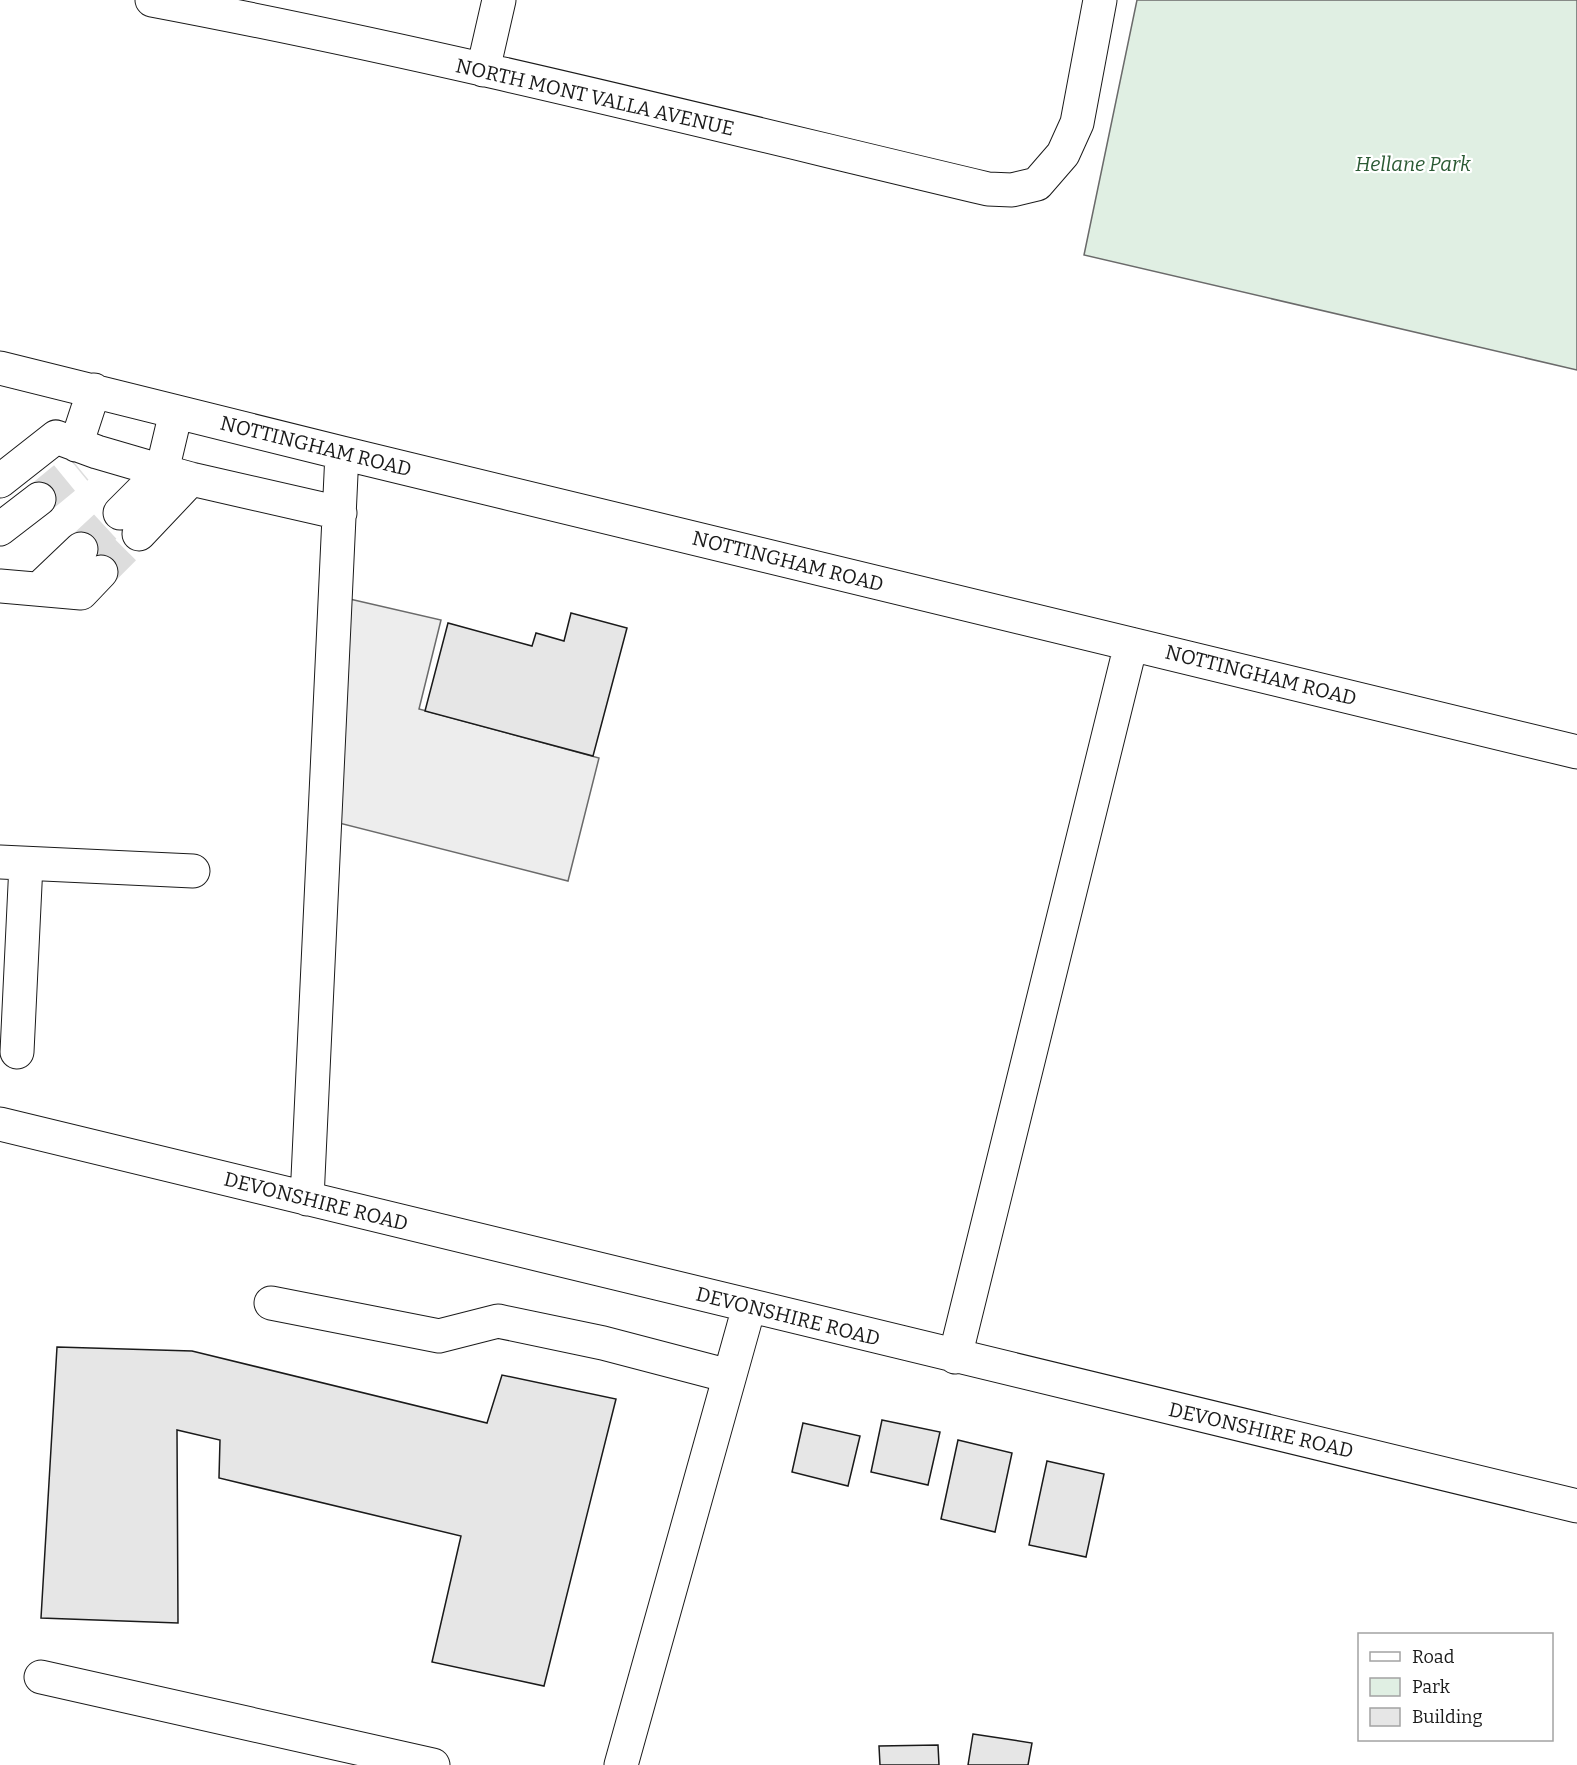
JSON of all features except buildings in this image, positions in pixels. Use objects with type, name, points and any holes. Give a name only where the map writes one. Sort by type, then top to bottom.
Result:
[{"type":"street","name":"NORTH MONT VALLA AVENUE","points":[[152,0],[261,10],[483,70],[988,189],[1012,190],[1037,184],[1063,154],[1077,123],[1100,0]]},
{"type":"street","points":[[483,70],[500,0]]},
{"type":"street","name":"NOTTINGHAM ROAD","points":[[0,368],[1577,752]]},
{"type":"street","points":[[84,454],[94,390]]},
{"type":"street","points":[[129,524],[177,475],[176,412]]},
{"type":"street","points":[[0,481],[56,437],[84,454],[340,513]]},
{"type":"street","points":[[308,1199],[342,453]]},
{"type":"street","points":[[0,530],[39,499]]},
{"type":"street","points":[[0,586],[81,593],[91,561]]},
{"type":"street","points":[[955,1357],[1131,644]]},
{"type":"street","points":[[16,1052],[13,863],[193,871]]},
{"type":"street","name":"DEVONSHIRE ROAD","points":[[0,1124],[1577,1506]]},
{"type":"street","points":[[271,1303],[439,1336],[498,1321],[603,1343],[729,1376]]},
{"type":"street","points":[[621,1765],[749,1306]]},
{"type":"street","points":[[41,1677],[433,1765]]},
{"type":"green space","name":"Hellane Park","points":[[1137,0],[1577,0],[1577,370],[1084,255]]},
{"type":"shaded area","points":[[341,597],[441,620],[419,709],[599,758],[568,881],[335,822]]},
{"type":"tunnel","points":[[39,499],[78,467]]},
{"type":"tunnel","points":[[81,549],[120,513]]},
{"type":"tunnel","points":[[101,572],[139,534]]}]
